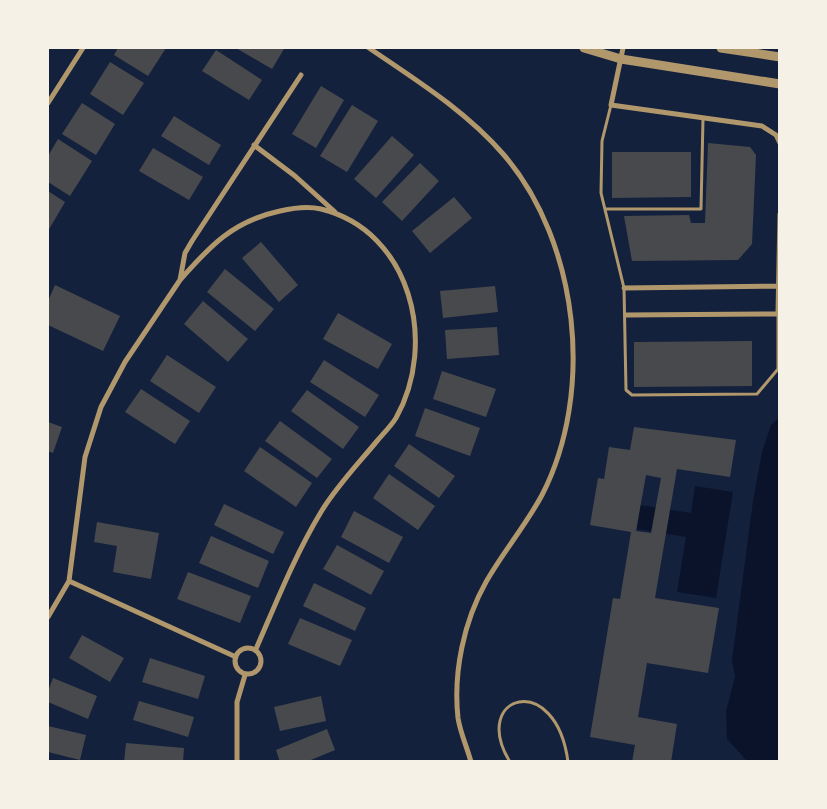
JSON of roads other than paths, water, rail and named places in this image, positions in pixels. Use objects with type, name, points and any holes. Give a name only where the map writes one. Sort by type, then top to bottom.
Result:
[{"type":"street","points":[[48,103],[83,48]]},
{"type":"street","points":[[369,48],[439,96],[474,125],[515,169],[530,189],[548,226],[564,270],[570,310],[572,358],[568,408],[560,451],[542,495],[486,582],[467,625],[458,671],[458,718],[471,762]]},
{"type":"street","points":[[584,48],[621,59],[780,84]]},
{"type":"street","points":[[623,48],[611,105],[762,126],[776,135],[780,143]]},
{"type":"street","points":[[721,48],[780,57]]},
{"type":"street","points":[[180,280],[185,253],[192,241],[301,76]]},
{"type":"street","points":[[254,145],[295,176],[335,212],[370,235],[400,270],[409,293],[417,344],[413,371],[406,395],[395,419],[335,492],[311,528],[256,649]]},
{"type":"street","points":[[48,616],[69,581],[85,457],[101,407],[125,362],[180,280],[204,252],[230,230],[256,216],[315,207],[335,212]]},
{"type":"street","points":[[626,315],[778,314],[780,214]]},
{"type":"street","points":[[624,288],[778,286]]},
{"type":"street","points":[[69,581],[236,657]]},
{"type":"street","points":[[245,675],[236,665],[236,657],[240,651],[256,649]]},
{"type":"street","points":[[245,675],[254,674],[259,669],[262,661],[256,649]]},
{"type":"street","points":[[237,762],[237,702],[245,675]]},
{"type":"lane","points":[[611,105],[602,141],[601,193],[624,288],[626,390],[632,395],[758,394],[778,369],[778,314]]},
{"type":"lane","points":[[605,210],[701,209],[703,119]]},
{"type":"lane","points":[[510,762],[499,737],[500,719],[510,705],[525,700],[540,705],[552,717],[561,732],[568,762]]},
{"type":"water","points":[[779,418],[779,761],[747,761],[727,739],[726,712],[735,676],[732,660],[753,501],[762,452],[771,425]]},
{"type":"water","points":[[695,486],[733,492],[716,598],[677,592],[686,537],[637,529],[640,505],[691,513]]}]
